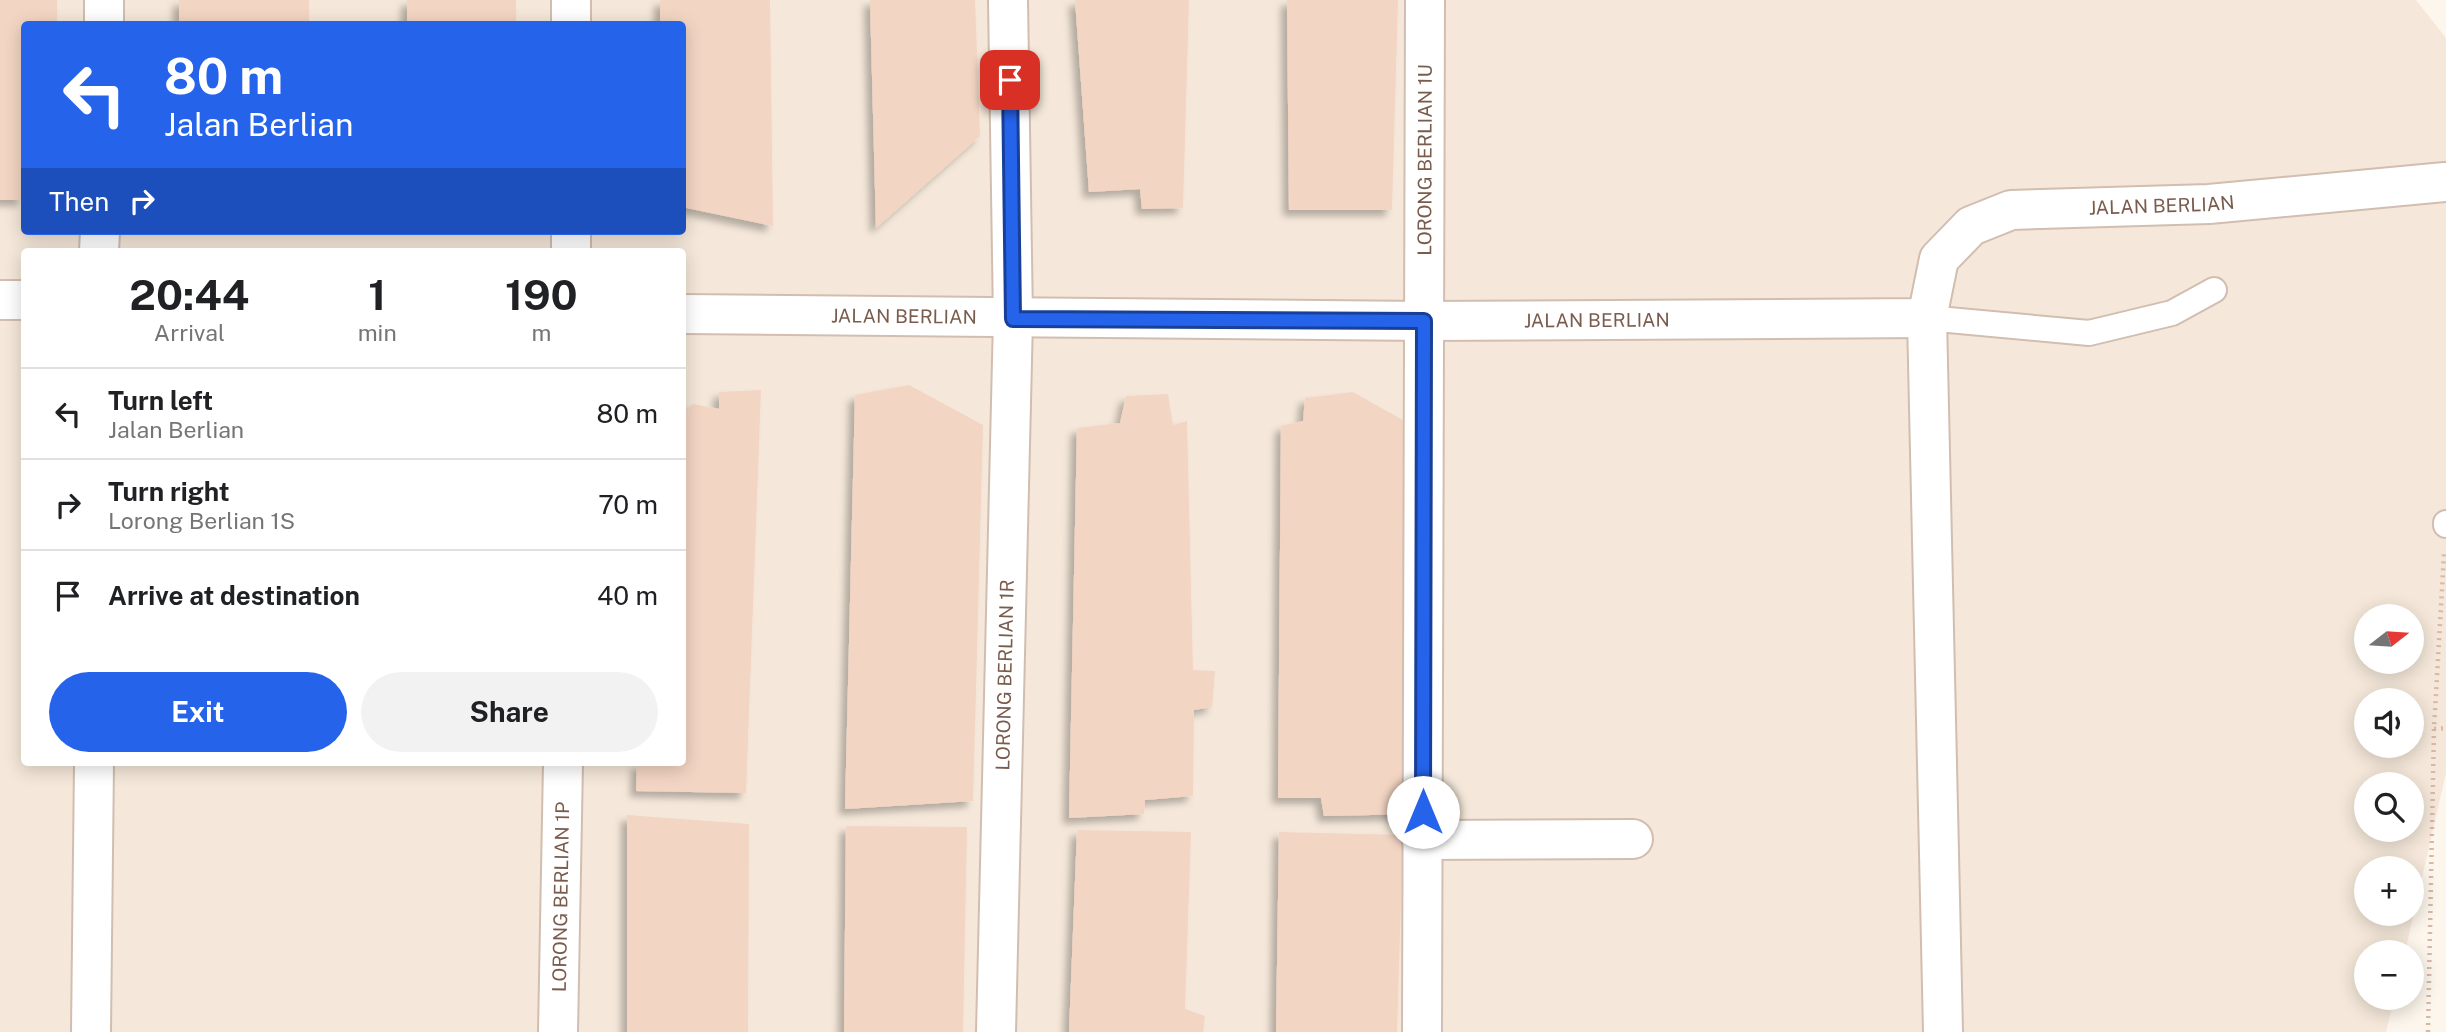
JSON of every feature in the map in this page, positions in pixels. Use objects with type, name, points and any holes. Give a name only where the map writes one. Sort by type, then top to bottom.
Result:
[{"type":"street","points":[[104,0],[104,21]]},
{"type":"street","points":[[571,0],[571,21]]},
{"type":"street","name":"LORONG BERLIAN 1R","points":[[996,1032],[1013,319],[1008,0]]},
{"type":"street","name":"LORONG BERLIAN 1U","points":[[1422,1032],[1425,0]]},
{"type":"street","name":"JALAN BERLIAN","points":[[686,314],[1424,321],[1927,318],[1939,259],[1971,226],[2011,210],[2209,204],[2446,187]]},
{"type":"street","points":[[0,300],[21,300]]},
{"type":"street","points":[[1927,318],[1943,1032]]},
{"type":"street","points":[[91,1032],[94,766]]},
{"type":"street","name":"LORONG BERLIAN 1P","points":[[558,1032],[563,766]]},
{"type":"street","points":[[1423,840],[1633,839]]},
{"type":"lane","points":[[1927,318],[2089,333],[2172,313],[2214,290]]},
{"type":"path","points":[[2428,1032],[2434,729],[2446,524]]},
{"type":"path","points":[[2434,729],[2446,728]]},
{"type":"shaded area","points":[[0,0],[2416,0],[2446,38],[2446,773],[2424,869],[2424,856],[2354,856],[2354,926],[2411,926],[2408,940],[2354,940],[2354,1010],[2391,1010],[2386,1032],[0,1032]]},
{"type":"building","points":[[0,0],[57,0],[57,21],[21,21],[21,200],[0,200]]},
{"type":"building","points":[[179,0],[309,0],[309,21],[179,21]]},
{"type":"building","points":[[407,0],[516,0],[516,21],[407,21]]},
{"type":"building","points":[[660,0],[770,0],[773,226],[686,208],[686,21],[660,21]]},
{"type":"building","points":[[870,0],[975,0],[980,136],[876,228]]},
{"type":"building","points":[[1075,0],[1189,0],[1183,208],[1142,209],[1140,189],[1089,192]]},
{"type":"building","points":[[1287,0],[1398,0],[1392,210],[1289,210]]},
{"type":"building","points":[[909,385],[983,425],[973,801],[845,809],[855,395]]},
{"type":"building","points":[[761,390],[746,793],[636,791],[637,766],[686,766],[686,411],[693,404],[719,409],[719,392]]},
{"type":"building","points":[[1353,392],[1410,424],[1417,814],[1324,816],[1321,798],[1278,798],[1281,426],[1303,421],[1305,398]]},
{"type":"building","points":[[1168,394],[1173,425],[1187,421],[1193,670],[1215,671],[1212,707],[1194,710],[1193,796],[1145,800],[1144,814],[1069,818],[1077,428],[1120,423],[1126,396]]},
{"type":"building","points":[[627,815],[749,824],[748,1032],[627,1032]]},
{"type":"building","points":[[846,826],[967,827],[963,1032],[844,1032]]},
{"type":"building","points":[[1077,830],[1191,832],[1185,1009],[1205,1016],[1203,1032],[1069,1032]]},
{"type":"building","points":[[1279,832],[1403,835],[1397,1032],[1276,1032]]},
{"type":"route","points":[[1010,80],[1013,319],[1424,321],[1423,812]]}]
